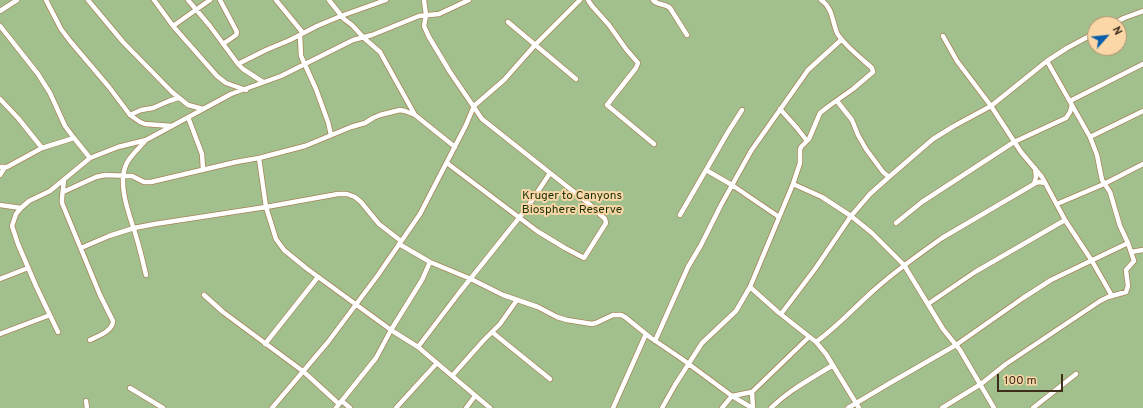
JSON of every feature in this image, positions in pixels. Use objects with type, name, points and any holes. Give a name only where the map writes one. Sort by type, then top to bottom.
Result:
[{"type":"street","points":[[0,11],[16,0]]},
{"type":"street","points":[[46,0],[61,29],[130,115],[145,124],[172,126]]},
{"type":"street","points":[[88,0],[123,42],[164,85],[188,105],[203,109]]},
{"type":"street","points":[[154,0],[173,26],[217,76],[222,80],[246,90]]},
{"type":"street","points":[[188,0],[210,26],[238,64],[263,82]]},
{"type":"street","points":[[173,26],[210,0]]},
{"type":"street","points":[[220,0],[237,32],[223,44]]},
{"type":"street","points":[[276,0],[301,34],[301,56],[316,89],[331,135]]},
{"type":"street","points":[[329,0],[341,16],[383,56],[415,115]]},
{"type":"street","points":[[238,64],[341,16],[379,1],[386,0]]},
{"type":"street","points":[[424,0],[426,15],[424,26],[429,37],[450,72],[480,116],[489,126],[588,203],[606,221],[604,227],[584,258],[548,238],[447,163]]},
{"type":"street","points":[[58,332],[28,268],[12,226],[16,214],[29,201],[50,191],[90,158],[118,147],[146,140],[231,94],[246,90],[281,76],[346,44],[387,30],[414,18],[445,12],[469,0]]},
{"type":"street","points":[[272,408],[304,372],[356,305],[420,214],[455,148],[474,106],[504,80],[535,45],[580,0]]},
{"type":"street","points":[[588,0],[638,64],[607,105],[654,144]]},
{"type":"street","points":[[653,0],[656,3],[667,5],[670,8],[687,35]]},
{"type":"street","points":[[662,408],[702,343],[736,311],[750,287],[793,184],[800,163],[801,147],[807,141],[820,114],[872,74],[873,71],[841,40],[835,28],[832,13],[826,4],[821,0]]},
{"type":"street","points":[[1127,17],[1143,12]]},
{"type":"street","points":[[508,22],[576,79]]},
{"type":"street","points":[[0,26],[38,74],[65,126],[90,158]]},
{"type":"street","points":[[943,36],[957,61],[991,106],[1014,142],[1046,183],[1065,220],[1092,261],[1112,296]]},
{"type":"street","points":[[781,314],[815,269],[851,216],[870,194],[888,177],[933,139],[991,106],[1046,61],[1087,38]]},
{"type":"street","points":[[655,341],[688,267],[751,150],[808,70],[841,40]]},
{"type":"street","points":[[942,408],[980,384],[1006,364],[1100,301],[1124,293],[1128,288],[1126,271],[1134,261],[1128,242],[1120,226],[1110,192],[1104,184],[1101,176],[1098,155],[1090,137],[1046,61]]},
{"type":"street","points":[[1071,103],[1143,64]]},
{"type":"street","points":[[130,115],[141,110],[154,108],[178,98]]},
{"type":"street","points":[[0,99],[18,118],[42,148]]},
{"type":"street","points":[[837,101],[852,120],[866,149],[888,177]]},
{"type":"street","points":[[896,223],[922,202],[1014,142],[1066,118],[1070,112],[1071,103]]},
{"type":"street","points":[[680,215],[742,110]]},
{"type":"street","points":[[780,110],[807,141]]},
{"type":"street","points":[[63,192],[101,176],[132,176],[147,182],[259,158],[304,146],[365,123],[380,115],[395,111],[405,111],[415,115],[455,148]]},
{"type":"street","points":[[1090,137],[1143,111]]},
{"type":"street","points":[[188,117],[202,154],[203,169]]},
{"type":"street","points":[[0,175],[2,167],[42,148],[74,138]]},
{"type":"street","points":[[146,140],[129,159],[123,176],[123,186],[146,275]]},
{"type":"street","points":[[259,158],[266,207],[279,244],[306,268],[391,330],[418,347],[490,408]]},
{"type":"street","points":[[1057,204],[1104,184],[1143,164]]},
{"type":"street","points":[[1034,167],[1036,177],[1034,184]]},
{"type":"street","points":[[706,170],[732,185],[779,217]]},
{"type":"street","points":[[418,347],[459,292],[532,202],[550,173]]},
{"type":"street","points":[[64,180],[62,203],[100,295],[113,321],[110,329],[90,340]]},
{"type":"street","points":[[816,342],[904,265],[942,238],[1034,184],[1039,182],[1046,183]]},
{"type":"street","points":[[793,184],[822,197],[851,216],[872,233],[904,265],[943,329],[956,345],[994,408]]},
{"type":"street","points":[[81,248],[109,236],[134,228],[338,194],[347,194],[361,202],[379,224],[400,242],[430,262],[471,279],[503,295],[538,307],[567,320],[588,324],[596,323],[613,315],[621,315],[732,396],[752,408]]},
{"type":"street","points":[[0,205],[21,208]]},
{"type":"street","points":[[928,304],[975,272],[1065,220]]},
{"type":"street","points":[[848,408],[956,345],[1051,280],[1128,242]]},
{"type":"street","points":[[1131,252],[1143,250]]},
{"type":"street","points":[[339,404],[376,358],[391,330],[422,280],[430,262]]},
{"type":"street","points":[[0,279],[28,268]]},
{"type":"street","points":[[265,344],[318,276]]},
{"type":"street","points":[[750,287],[816,342],[826,354],[859,408]]},
{"type":"street","points":[[204,295],[265,344],[304,372],[339,404],[350,408]]},
{"type":"street","points":[[452,376],[500,324],[517,300]]},
{"type":"street","points":[[0,334],[50,315]]},
{"type":"street","points":[[492,332],[550,378]]},
{"type":"street","points":[[613,408],[646,334]]},
{"type":"street","points":[[722,408],[732,396],[752,392],[810,337]]},
{"type":"street","points":[[396,408],[436,363]]},
{"type":"street","points":[[771,408],[792,390],[833,365]]},
{"type":"street","points":[[1033,408],[1076,374]]},
{"type":"street","points":[[130,388],[163,408]]},
{"type":"street","points":[[752,392],[752,408]]},
{"type":"street","points":[[466,408],[475,396]]},
{"type":"street","points":[[86,401],[86,408]]},
{"type":"green space","name":"Kruger to Canyons Biosphere Reserve","points":[[0,0],[1143,0],[1143,408],[0,408]]}]
